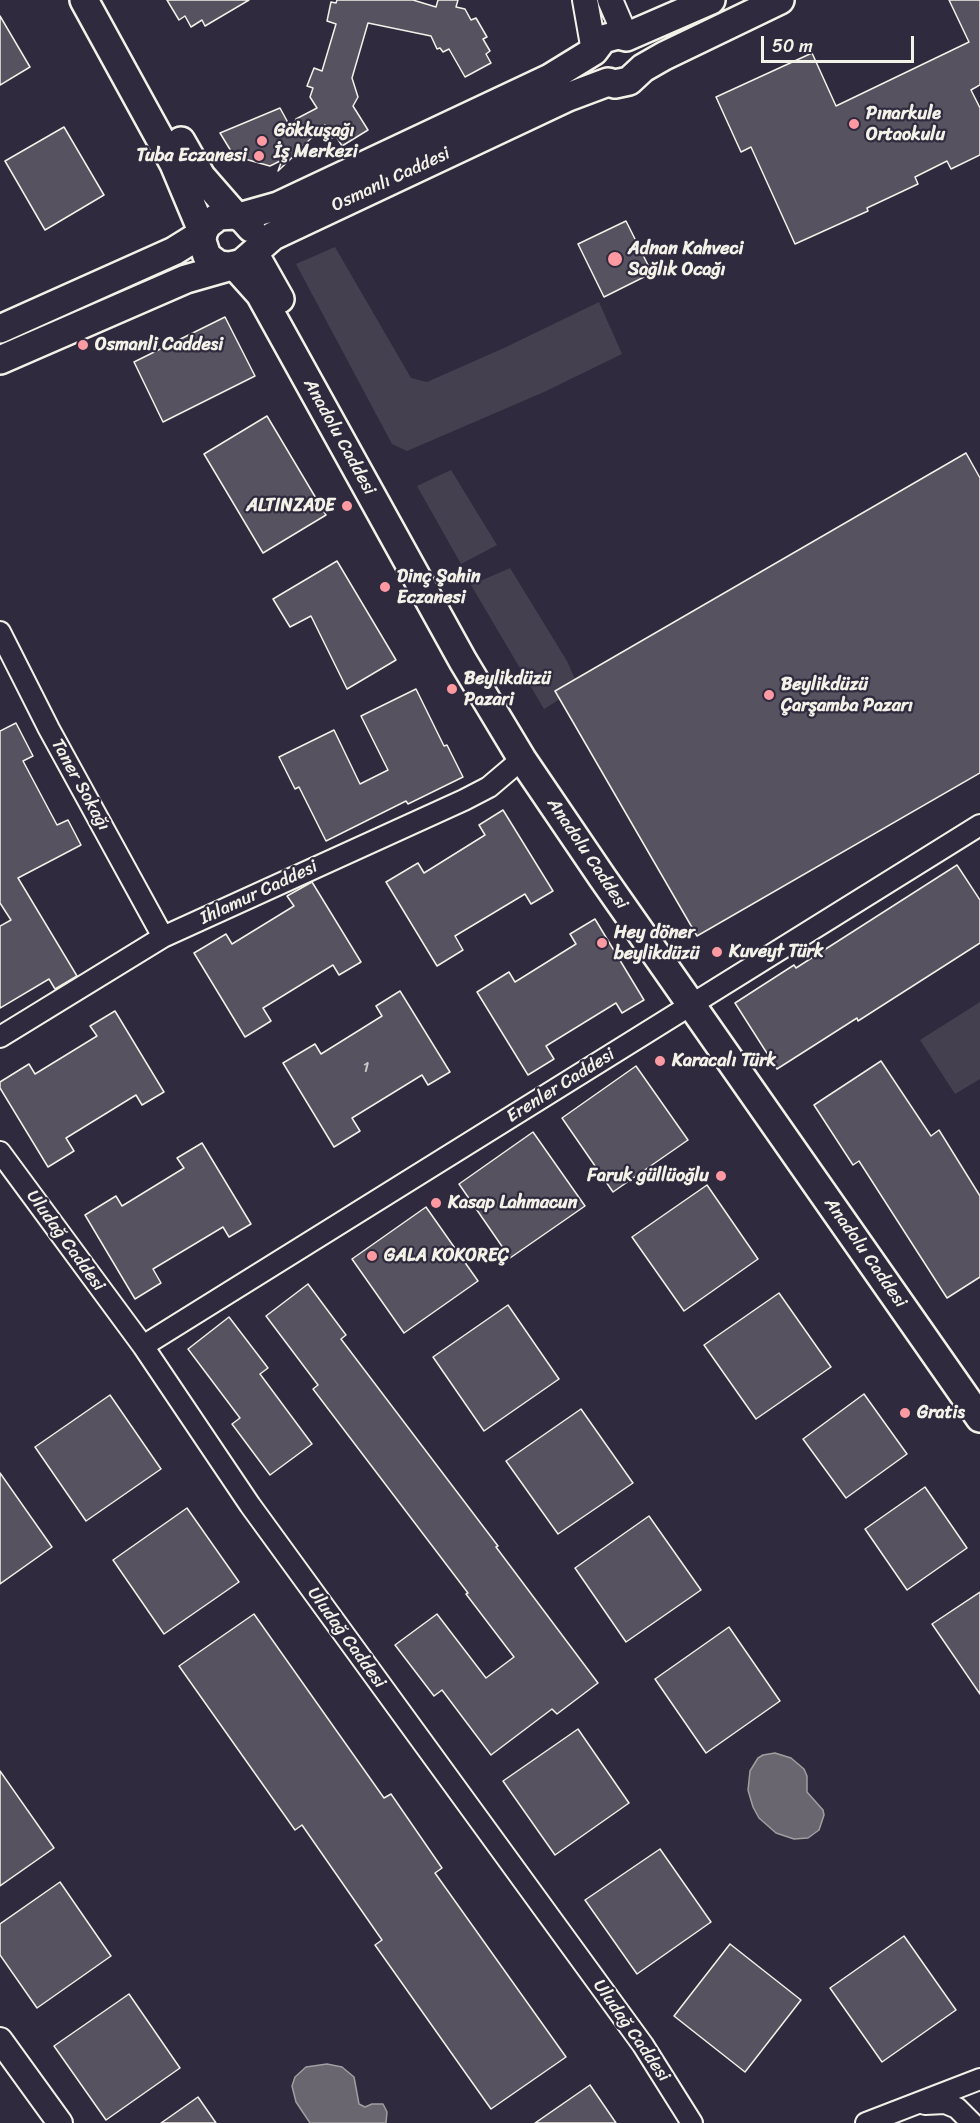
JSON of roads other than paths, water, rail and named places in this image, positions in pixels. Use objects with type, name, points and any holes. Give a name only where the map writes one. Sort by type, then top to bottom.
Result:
[{"type":"main road","points":[[84,0],[174,164],[203,232],[202,241],[207,256],[219,265],[244,258],[254,232],[249,224],[237,216],[201,176],[103,0]]},
{"type":"main road","name":"Osmanlı Caddesi","points":[[0,329],[174,251],[203,232],[207,225],[219,216],[237,216],[287,201],[550,78],[594,51],[603,39],[610,36],[626,37],[711,0]]},
{"type":"main road","name":"Osmanlı Caddesi","points":[[0,360],[186,279],[244,258],[273,236],[568,97],[608,82],[622,83],[664,56],[780,0]]},
{"type":"main road","points":[[626,37],[633,41],[641,55],[639,71]]},
{"type":"main road","points":[[594,51],[593,66],[602,79],[608,82]]},
{"type":"main road","name":"Anadolu Caddesi","points":[[244,258],[260,294],[373,482],[464,661],[699,1001],[980,1418]]},
{"type":"main road","name":"Anadolu Caddesi","points":[[699,1001],[980,1389]]},
{"type":"street","points":[[585,0],[594,51]]},
{"type":"street","points":[[610,0],[626,37]]},
{"type":"street","name":"Taner Sokağı","points":[[0,632],[49,729],[163,938]]},
{"type":"street","name":"Ihlamur Caddesi","points":[[0,1037],[163,938],[464,800],[489,787],[529,754]]},
{"type":"street","name":"Erenler Caddesi","points":[[143,1346],[980,825]]},
{"type":"street","name":"Uludağ Caddesi","points":[[0,1152],[143,1346],[250,1505],[643,2045],[693,2123]]},
{"type":"street","points":[[0,2040],[60,2123]]},
{"type":"street","points":[[866,2123],[980,2079]]},
{"type":"street","points":[[920,2104],[945,2103],[957,2108],[972,2123]]},
{"type":"place","name":"Pınarkule Ortaokulu","points":[[854,124]]},
{"type":"place","name":"Gökkuşağı İş Merkezi","points":[[262,141]]},
{"type":"place","name":"Tuba Eczanesi","points":[[259,156]]},
{"type":"place","name":"Adnan Kahveci Sağlık Ocağı","points":[[615,259]]},
{"type":"place","name":"Osmanli Caddesi","points":[[83,345]]},
{"type":"place","name":"ALTINZADE","points":[[347,506]]},
{"type":"place","name":"Dinç Şahin Eczanesi","points":[[385,587]]},
{"type":"place","name":"Beylikdüzü Pazari","points":[[452,689]]},
{"type":"place","name":"Beylikdüzü Çarşamba Pazarı","points":[[769,695]]},
{"type":"place","name":"Hey döner beylikdüzü","points":[[602,943]]},
{"type":"place","name":"Kuveyt Türk","points":[[717,952]]},
{"type":"place","name":"Karacalı Türk","points":[[660,1061]]},
{"type":"place","name":"Faruk güllüoğlu","points":[[721,1176]]},
{"type":"place","name":"Kasap Lahmacun","points":[[436,1203]]},
{"type":"place","name":"GALA KOKOREÇ","points":[[372,1256]]},
{"type":"place","name":"Gratis","points":[[905,1413]]}]
